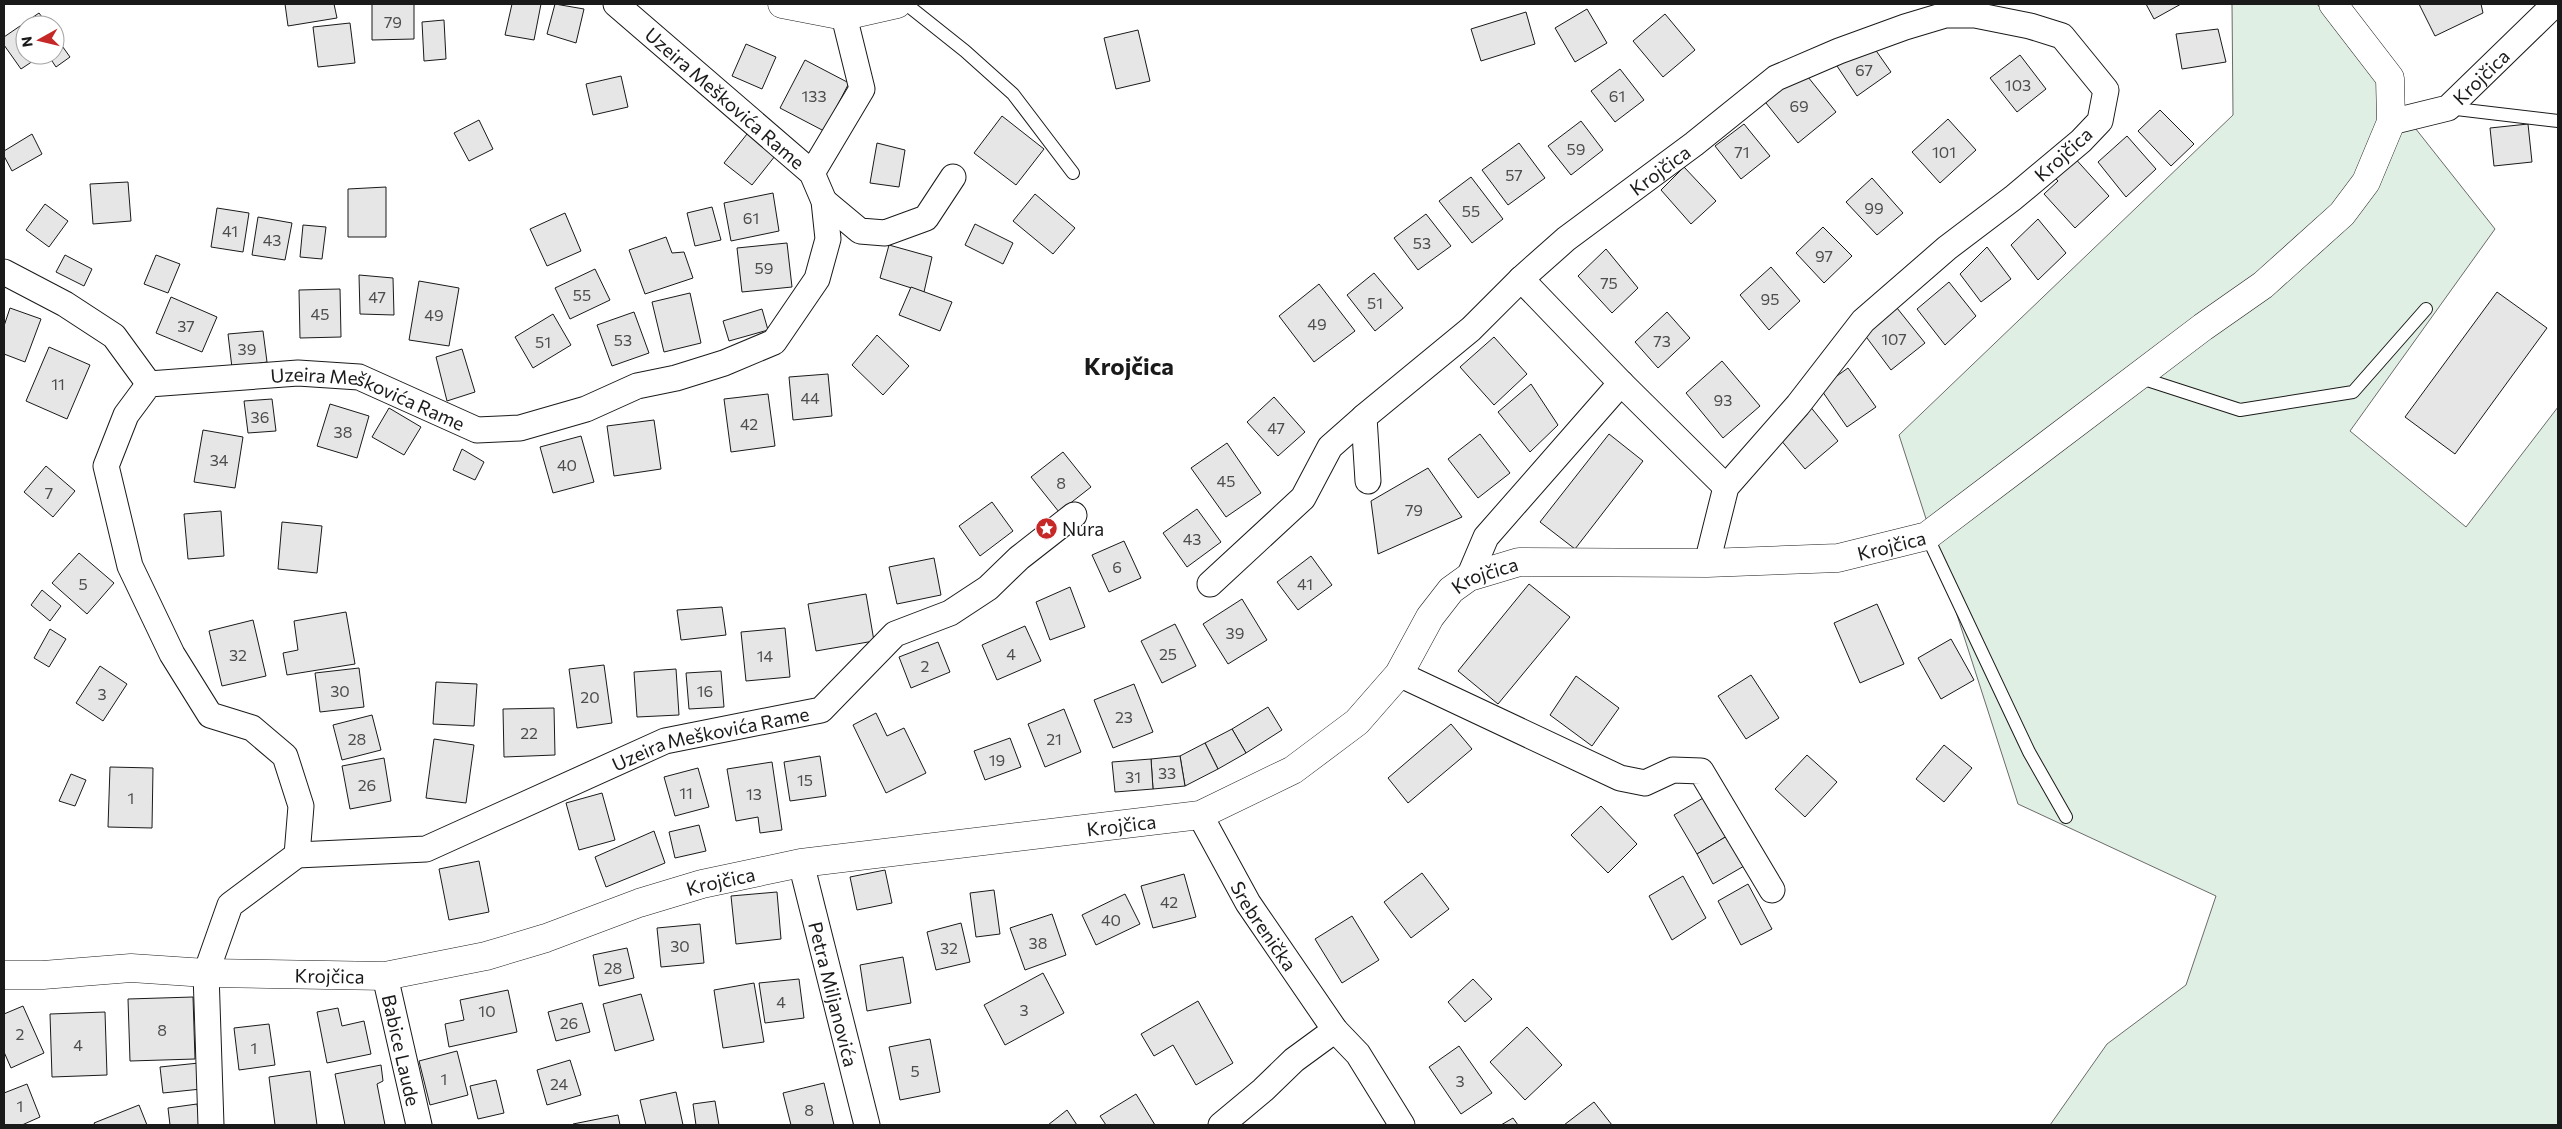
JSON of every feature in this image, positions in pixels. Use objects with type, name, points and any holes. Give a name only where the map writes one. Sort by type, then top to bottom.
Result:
[{"type":"main road","points":[[782,4],[844,16],[897,4]]},
{"type":"main road","name":"Krojčica","points":[[4,975],[44,975],[131,968],[206,973],[384,976],[486,956],[546,938],[639,903],[693,887],[801,863],[1200,815],[1293,770],[1357,722],[1399,674],[1430,617],[1451,590],[1469,577],[1519,562],[1707,564],[1838,558],[1927,536],[2203,327],[2263,285],[2342,214],[2366,182],[2391,122],[2390,78],[2333,4]]},
{"type":"street","name":"Uzeira Meškovića Rame","points":[[149,384],[298,373],[359,377],[477,430],[520,428],[586,409],[637,386],[676,378],[724,363],[774,342],[817,279],[828,239],[824,201],[812,173],[616,4]]},
{"type":"street","name":"Krojčica","points":[[2391,122],[2448,108],[2555,4]]},
{"type":"street","name":"Krojčica","points":[[1210,584],[1303,498],[1330,447],[1471,329],[1521,279],[1566,239],[1694,144],[1776,78],[1839,51],[1945,15],[1975,15],[2030,26],[2062,36],[2106,90],[2100,121],[2074,148],[1947,248],[1863,320],[1798,405],[1726,487],[1707,564]]},
{"type":"street","name":"Uzeira Meškovića Rame","points":[[812,173],[862,89],[844,16]]},
{"type":"street","points":[[824,201],[860,231],[885,233],[926,218],[953,177]]},
{"type":"street","points":[[4,272],[65,304],[114,336],[149,384],[126,415],[106,466],[130,566],[172,654],[210,715],[252,728],[286,756],[301,806],[297,855],[230,905],[206,973],[211,1125]]},
{"type":"street","points":[[1521,279],[1621,383],[1726,487]]},
{"type":"street","points":[[1469,577],[1486,537],[1621,383]]},
{"type":"street","points":[[1364,418],[1368,481]]},
{"type":"street","name":"Uzeira Meškovića Rame","points":[[297,855],[426,849],[665,741],[821,710],[895,634],[950,612],[988,588],[1019,558],[1074,515]]},
{"type":"street","points":[[1399,674],[1620,778],[1645,783],[1673,770],[1701,771],[1772,890]]},
{"type":"street","name":"Srebrenička","points":[[1200,815],[1248,903],[1335,1030],[1358,1054],[1402,1125]]},
{"type":"street","name":"Petra Miljanovića","points":[[801,863],[867,1125]]},
{"type":"street","name":"Babice Laude","points":[[384,976],[419,1125]]},
{"type":"street","points":[[1221,1125],[1294,1060],[1335,1030]]},
{"type":"lane","points":[[906,4],[964,50],[1013,94],[1073,173]]},
{"type":"lane","points":[[2448,108],[2558,121]]},
{"type":"lane","points":[[2138,377],[2240,410],[2352,392],[2426,309]]},
{"type":"lane","points":[[1927,536],[2029,752],[2066,817]]},
{"type":"green space","points":[[2232,4],[2317,4],[2495,229],[2350,431],[2466,527],[2558,407],[2558,1125],[2050,1125],[2107,1044],[2186,985],[2216,896],[2018,804],[1899,435],[2233,115]]},
{"type":"building","points":[[285,4],[334,4],[337,18],[288,26]]},
{"type":"building","points":[[372,4],[414,4],[414,39],[372,40]]},
{"type":"building","points":[[512,4],[541,4],[534,40],[505,35]]},
{"type":"building","points":[[555,4],[584,9],[576,43],[547,34]]},
{"type":"building","points":[[2146,4],[2181,4],[2154,19]]},
{"type":"building","points":[[2419,4],[2481,4],[2483,13],[2435,36]]},
{"type":"building","points":[[1587,9],[1607,43],[1575,62],[1555,28]]},
{"type":"building","points":[[1526,12],[1535,44],[1481,61],[1471,29]]},
{"type":"building","points":[[1665,14],[1695,50],[1663,77],[1633,41]]},
{"type":"building","points":[[444,20],[446,59],[424,61],[422,22]]},
{"type":"building","points":[[350,23],[355,63],[318,67],[313,27]]},
{"type":"building","points":[[15,29],[15,61],[4,45],[4,37]]},
{"type":"building","points":[[2218,29],[2226,62],[2182,69],[2176,34]]},
{"type":"building","points":[[1138,30],[1150,81],[1116,89],[1104,38]]},
{"type":"building","points":[[1870,42],[1891,72],[1857,96],[1837,66]]},
{"type":"building","points":[[746,44],[776,57],[762,89],[732,76]]},
{"type":"building","points":[[65,50],[70,57],[65,61]]},
{"type":"building","points":[[2020,55],[2046,89],[2017,112],[1990,78]]},
{"type":"building","points":[[805,60],[849,83],[824,131],[780,108]]},
{"type":"building","points":[[18,65],[27,65],[21,69]]},
{"type":"building","points":[[1800,67],[1836,112],[1798,143],[1762,98]]},
{"type":"building","points":[[1620,69],[1644,100],[1615,122],[1591,91]]},
{"type":"building","points":[[621,76],[628,107],[593,115],[586,84]]},
{"type":"building","points":[[2160,110],[2194,144],[2171,166],[2138,131]]},
{"type":"building","points":[[1002,116],[1044,149],[1016,185],[974,153]]},
{"type":"building","points":[[1948,119],[1976,150],[1940,183],[1912,152]]},
{"type":"building","points":[[479,120],[493,149],[469,161],[454,133]]},
{"type":"building","points":[[1581,121],[1603,150],[1571,175],[1548,146]]},
{"type":"building","points":[[1744,124],[1770,156],[1741,179],[1715,146]]},
{"type":"building","points":[[2528,124],[2532,162],[2494,166],[2490,128]]},
{"type":"building","points":[[751,129],[779,151],[752,185],[724,163]]},
{"type":"building","points":[[32,134],[42,154],[12,171],[4,156],[4,151]]},
{"type":"building","points":[[2127,136],[2156,169],[2126,197],[2098,162]]},
{"type":"building","points":[[877,143],[905,150],[899,187],[870,183]]},
{"type":"building","points":[[1519,143],[1545,178],[1508,205],[1482,170]]},
{"type":"building","points":[[2063,145],[2109,196],[2075,228],[2044,194],[2058,181],[2042,164]]},
{"type":"building","points":[[1684,167],[1716,201],[1691,224],[1661,190]]},
{"type":"building","points":[[1471,177],[1503,219],[1472,243],[1439,201]]},
{"type":"building","points":[[1872,178],[1903,213],[1877,235],[1846,202]]},
{"type":"building","points":[[128,182],[131,221],[93,224],[90,184]]},
{"type":"building","points":[[386,187],[386,237],[348,237],[348,189]]},
{"type":"building","points":[[773,193],[779,231],[731,241],[724,203]]},
{"type":"building","points":[[1035,194],[1075,228],[1053,254],[1013,221]]},
{"type":"building","points":[[45,204],[68,221],[49,247],[26,230]]},
{"type":"building","points":[[712,207],[721,240],[695,246],[687,213]]},
{"type":"building","points":[[217,208],[249,213],[243,252],[211,247]]},
{"type":"building","points":[[565,213],[581,251],[547,266],[530,229]]},
{"type":"building","points":[[1426,214],[1451,246],[1418,270],[1394,238]]},
{"type":"building","points":[[258,217],[292,223],[285,260],[252,255]]},
{"type":"building","points":[[2038,219],[2066,253],[2038,280],[2011,245]]},
{"type":"building","points":[[975,224],[1013,243],[1003,264],[965,245]]},
{"type":"building","points":[[303,225],[326,227],[322,259],[300,257]]},
{"type":"building","points":[[1823,227],[1852,256],[1824,283],[1796,253]]},
{"type":"building","points":[[666,237],[672,253],[684,252],[693,278],[645,294],[629,250]]},
{"type":"building","points":[[787,243],[792,287],[742,292],[737,248]]},
{"type":"building","points":[[889,245],[932,257],[924,292],[880,278]]},
{"type":"building","points":[[1987,247],[2011,279],[1981,302],[1960,274]]},
{"type":"building","points":[[1606,249],[1638,288],[1612,313],[1578,276]]},
{"type":"building","points":[[65,255],[92,269],[84,286],[56,272]]},
{"type":"building","points":[[156,255],[180,264],[168,293],[144,284]]},
{"type":"building","points":[[1771,267],[1800,301],[1769,330],[1740,295]]},
{"type":"building","points":[[595,269],[610,300],[570,319],[555,288]]},
{"type":"building","points":[[1374,273],[1403,308],[1375,331],[1347,295]]},
{"type":"building","points":[[359,275],[393,278],[394,315],[360,314]]},
{"type":"building","points":[[419,281],[459,288],[449,346],[409,340]]},
{"type":"building","points":[[1949,282],[1976,316],[1945,345],[1917,309]]},
{"type":"building","points":[[1319,284],[1355,331],[1314,362],[1279,316]]},
{"type":"building","points":[[911,287],[952,302],[940,331],[899,315]]},
{"type":"building","points":[[340,289],[341,337],[300,338],[299,290]]},
{"type":"building","points":[[2497,292],[2547,328],[2455,454],[2405,417]]},
{"type":"building","points":[[690,293],[701,343],[664,352],[652,302]]},
{"type":"building","points":[[171,297],[217,317],[202,352],[156,333]]},
{"type":"building","points":[[10,308],[41,319],[25,362],[4,354],[4,326]]},
{"type":"building","points":[[1897,308],[1925,343],[1891,370],[1864,334]]},
{"type":"building","points":[[762,309],[768,330],[729,341],[723,321]]},
{"type":"building","points":[[634,312],[649,353],[612,366],[597,325]]},
{"type":"building","points":[[1667,312],[1690,338],[1658,368],[1635,342]]},
{"type":"building","points":[[553,314],[571,345],[533,368],[515,337]]},
{"type":"building","points":[[263,331],[267,362],[232,368],[228,334]]},
{"type":"building","points":[[877,335],[909,366],[883,395],[852,365]]},
{"type":"building","points":[[1494,337],[1527,374],[1494,405],[1460,367]]},
{"type":"building","points":[[49,347],[90,365],[67,419],[26,401]]},
{"type":"building","points":[[462,349],[475,392],[447,401],[436,357]]},
{"type":"building","points":[[1722,361],[1760,406],[1723,438],[1686,393]]},
{"type":"building","points":[[1848,368],[1876,407],[1847,427],[1820,388]]},
{"type":"building","points":[[828,374],[832,416],[793,420],[789,377]]},
{"type":"building","points":[[1531,384],[1558,425],[1530,452],[1498,412]]},
{"type":"building","points":[[768,394],[775,446],[731,452],[724,399]]},
{"type":"building","points":[[1274,397],[1305,432],[1278,456],[1247,422]]},
{"type":"building","points":[[272,399],[276,431],[248,433],[244,401]]},
{"type":"building","points":[[330,404],[369,416],[357,458],[317,446]]},
{"type":"building","points":[[1809,405],[1838,441],[1805,469],[1775,433]]},
{"type":"building","points":[[389,408],[421,427],[404,455],[372,437]]},
{"type":"building","points":[[654,420],[661,469],[614,476],[607,426]]},
{"type":"building","points":[[203,430],[243,437],[235,488],[194,482]]},
{"type":"building","points":[[1480,434],[1510,473],[1478,498],[1448,459]]},
{"type":"building","points":[[1609,434],[1643,461],[1575,549],[1540,522]]},
{"type":"building","points":[[581,436],[594,482],[553,493],[540,447]]},
{"type":"building","points":[[1227,443],[1261,493],[1226,517],[1191,468]]},
{"type":"building","points":[[462,449],[484,462],[475,480],[453,470]]},
{"type":"building","points":[[1063,452],[1091,487],[1059,512],[1031,477]]},
{"type":"building","points":[[46,466],[75,491],[53,517],[24,492]]},
{"type":"building","points":[[1428,468],[1462,517],[1378,554],[1371,501]]},
{"type":"building","points":[[992,502],[1013,531],[980,556],[959,526]]},
{"type":"building","points":[[1197,509],[1221,542],[1187,567],[1163,533]]},
{"type":"building","points":[[221,511],[224,556],[188,559],[184,514]]},
{"type":"building","points":[[282,522],[322,526],[317,573],[278,569]]},
{"type":"building","points":[[1124,541],[1141,578],[1109,592],[1092,555]]},
{"type":"building","points":[[79,553],[114,583],[87,614],[52,583]]},
{"type":"building","points":[[1311,556],[1332,585],[1298,610],[1277,582]]},
{"type":"building","points":[[934,558],[941,595],[897,604],[889,567]]},
{"type":"building","points":[[1529,584],[1570,617],[1498,704],[1458,671]]},
{"type":"building","points":[[1070,587],[1085,627],[1050,640],[1036,602]]},
{"type":"building","points":[[42,590],[61,606],[50,621],[31,605]]},
{"type":"building","points":[[866,594],[874,641],[816,651],[808,604]]},
{"type":"building","points":[[1242,599],[1267,640],[1228,664],[1203,624]]},
{"type":"building","points":[[1877,604],[1904,664],[1860,683],[1834,623]]},
{"type":"building","points":[[722,607],[726,635],[681,640],[677,610]]},
{"type":"building","points":[[346,612],[355,664],[287,675],[283,653],[298,650],[294,621]]},
{"type":"building","points":[[253,620],[266,676],[222,686],[209,631]]},
{"type":"building","points":[[1175,624],[1196,666],[1162,683],[1141,641]]},
{"type":"building","points":[[1025,626],[1041,661],[997,680],[982,645]]},
{"type":"building","points":[[785,628],[790,677],[746,681],[741,632]]},
{"type":"building","points":[[50,629],[66,639],[49,667],[34,658]]},
{"type":"building","points":[[1951,639],[1974,680],[1941,699],[1918,658]]},
{"type":"building","points":[[938,642],[950,672],[911,688],[899,657]]},
{"type":"building","points":[[604,665],[612,723],[577,728],[569,669]]},
{"type":"building","points":[[100,666],[127,684],[103,721],[76,703]]},
{"type":"building","points":[[359,668],[364,707],[320,712],[315,673]]},
{"type":"building","points":[[676,669],[679,715],[637,717],[634,672]]},
{"type":"building","points":[[721,671],[724,707],[689,709],[686,673]]},
{"type":"building","points":[[1751,675],[1779,718],[1746,739],[1718,696]]},
{"type":"building","points":[[1576,676],[1619,708],[1592,746],[1550,715]]},
{"type":"building","points":[[436,682],[477,684],[474,726],[433,724]]},
{"type":"building","points":[[1134,684],[1153,732],[1113,748],[1094,700]]},
{"type":"building","points":[[1268,707],[1282,730],[1246,753],[1232,729]]},
{"type":"building","points":[[554,708],[555,755],[504,757],[503,709]]},
{"type":"building","points":[[1064,709],[1081,752],[1045,767],[1028,724]]},
{"type":"building","points":[[876,713],[887,736],[904,728],[926,773],[886,793],[853,725]]},
{"type":"building","points":[[372,715],[381,750],[342,760],[333,725]]},
{"type":"building","points":[[1451,724],[1472,749],[1408,803],[1388,778]]},
{"type":"building","points":[[1232,729],[1246,753],[1218,769],[1205,743]]},
{"type":"building","points":[[1010,738],[1021,767],[985,780],[974,751]]},
{"type":"building","points":[[434,739],[474,745],[466,803],[426,798]]},
{"type":"building","points":[[1205,743],[1218,769],[1185,786],[1180,756]]},
{"type":"building","points":[[1944,745],[1972,768],[1944,802],[1916,779]]},
{"type":"building","points":[[1807,755],[1837,782],[1805,817],[1775,789]]},
{"type":"building","points":[[820,756],[826,796],[790,801],[784,762]]},
{"type":"building","points":[[1180,756],[1185,786],[1153,789],[1151,759]]},
{"type":"building","points":[[384,758],[391,801],[350,809],[342,766]]},
{"type":"building","points":[[1151,759],[1153,789],[1115,792],[1112,762]]},
{"type":"building","points":[[772,762],[782,830],[760,833],[758,817],[736,821],[727,769]]},
{"type":"building","points":[[110,767],[153,768],[152,828],[108,827]]},
{"type":"building","points":[[698,768],[709,807],[675,816],[664,777]]},
{"type":"building","points":[[71,774],[86,780],[75,806],[59,801]]},
{"type":"building","points":[[602,793],[615,840],[579,850],[566,803]]},
{"type":"building","points":[[1710,794],[1732,833],[1697,854],[1674,815]]},
{"type":"building","points":[[1601,806],[1637,844],[1608,873],[1571,835]]},
{"type":"building","points":[[699,825],[706,851],[675,858],[669,832]]},
{"type":"building","points":[[654,831],[665,863],[606,887],[595,857]]},
{"type":"building","points":[[1732,833],[1751,862],[1713,884],[1697,854]]},
{"type":"building","points":[[479,861],[489,912],[449,920],[439,869]]},
{"type":"building","points":[[885,870],[892,903],[857,910],[850,877]]},
{"type":"building","points":[[1422,873],[1449,909],[1411,938],[1384,902]]},
{"type":"building","points":[[1184,874],[1196,917],[1153,928],[1141,886]]},
{"type":"building","points":[[1683,876],[1706,918],[1672,940],[1649,896]]},
{"type":"building","points":[[1748,884],[1772,929],[1741,945],[1718,901]]},
{"type":"building","points":[[994,890],[1000,934],[976,937],[970,893]]},
{"type":"building","points":[[777,892],[781,939],[736,944],[731,896]]},
{"type":"building","points":[[1125,894],[1140,924],[1096,945],[1082,915]]},
{"type":"building","points":[[1052,914],[1066,955],[1025,970],[1010,928]]},
{"type":"building","points":[[1352,916],[1379,960],[1342,983],[1315,939]]},
{"type":"building","points":[[961,923],[970,962],[936,970],[927,932]]},
{"type":"building","points":[[700,924],[704,963],[661,967],[657,928]]},
{"type":"building","points":[[627,948],[634,978],[599,986],[593,955]]},
{"type":"building","points":[[903,957],[911,1003],[867,1011],[860,965]]},
{"type":"building","points":[[1043,973],[1064,1013],[1005,1045],[984,1005]]},
{"type":"building","points":[[799,979],[804,1018],[765,1023],[759,983]]},
{"type":"building","points":[[1473,979],[1492,999],[1465,1022],[1448,1002]]},
{"type":"building","points":[[754,983],[764,1042],[723,1048],[714,990]]},
{"type":"building","points":[[508,990],[517,1032],[449,1047],[445,1024],[464,1020],[460,1000]]},
{"type":"building","points":[[641,994],[654,1040],[615,1051],[603,1004]]},
{"type":"building","points":[[193,997],[195,1059],[130,1061],[128,999]]},
{"type":"building","points":[[1198,1001],[1233,1063],[1196,1085],[1173,1045],[1154,1056],[1141,1034]]},
{"type":"building","points":[[582,1003],[590,1032],[556,1041],[548,1012]]},
{"type":"building","points":[[23,1006],[44,1053],[11,1068],[4,1052],[4,1014]]},
{"type":"building","points":[[338,1008],[342,1026],[364,1021],[371,1054],[327,1063],[317,1012]]},
{"type":"building","points":[[105,1012],[107,1075],[52,1077],[50,1014]]},
{"type":"building","points":[[269,1024],[275,1065],[239,1070],[234,1028]]},
{"type":"building","points":[[1527,1027],[1562,1065],[1525,1100],[1490,1062]]},
{"type":"building","points":[[930,1039],[940,1092],[900,1100],[889,1047]]},
{"type":"building","points":[[1459,1046],[1492,1093],[1461,1114],[1429,1067]]},
{"type":"building","points":[[457,1051],[468,1095],[430,1105],[419,1061]]},
{"type":"building","points":[[570,1060],[581,1095],[547,1105],[537,1070]]},
{"type":"building","points":[[199,1063],[201,1089],[163,1093],[160,1067]]},
{"type":"building","points":[[381,1065],[383,1081],[377,1084],[385,1125],[345,1125],[335,1074]]},
{"type":"building","points":[[310,1071],[317,1125],[275,1125],[269,1077]]},
{"type":"building","points":[[496,1080],[504,1113],[478,1119],[470,1086]]},
{"type":"building","points":[[824,1083],[834,1125],[791,1125],[783,1093]]},
{"type":"building","points":[[27,1084],[40,1117],[22,1125],[4,1125],[4,1093]]},
{"type":"building","points":[[676,1092],[683,1125],[646,1125],[640,1100]]},
{"type":"building","points":[[1136,1094],[1155,1125],[1106,1125],[1100,1116]]},
{"type":"building","points":[[715,1101],[719,1125],[696,1125],[693,1104]]},
{"type":"building","points":[[1594,1102],[1612,1125],[1564,1125]]},
{"type":"building","points":[[197,1104],[200,1125],[170,1125],[168,1108]]},
{"type":"building","points":[[139,1105],[147,1125],[95,1125],[94,1123]]},
{"type":"building","points":[[1067,1110],[1077,1125],[1048,1125]]},
{"type":"building","points":[[618,1115],[620,1125],[573,1124]]},
{"type":"building","points":[[1513,1118],[1518,1125],[1501,1125]]},
{"type":"place","name":"Nura","points":[[1046,528]]},
{"type":"district","name":"Krojčica","points":[[1129,365]]}]
